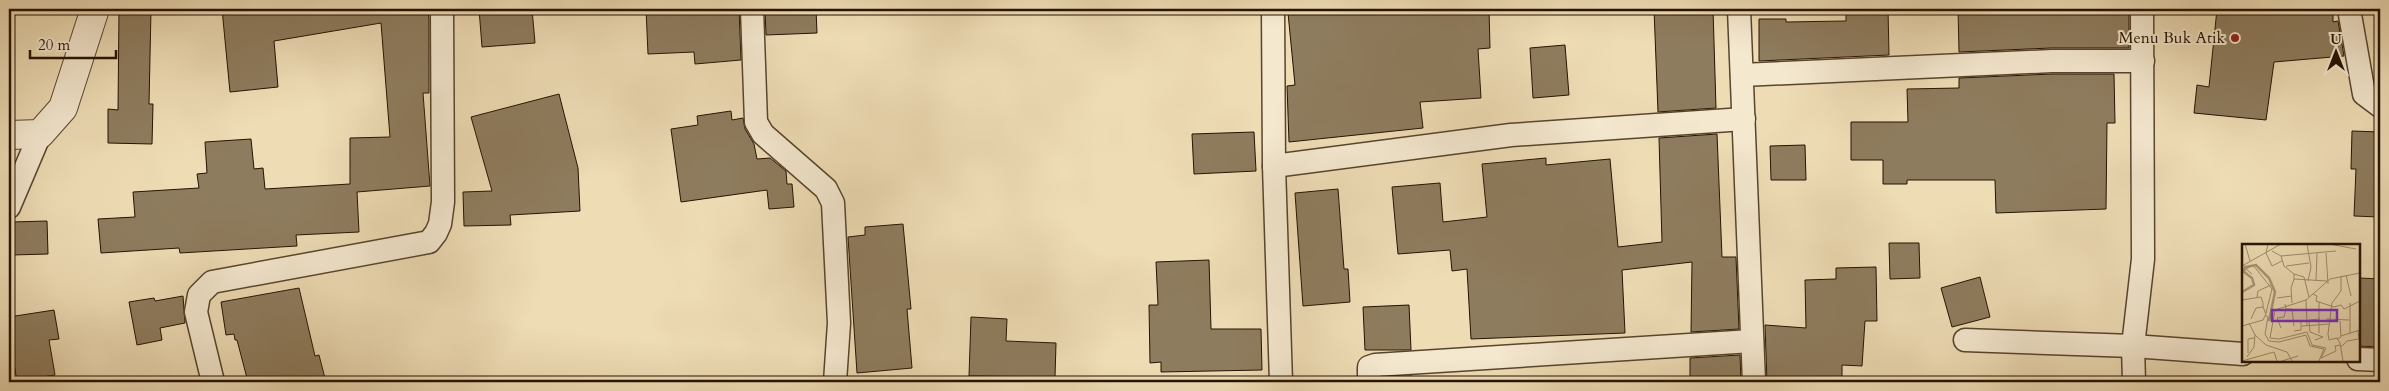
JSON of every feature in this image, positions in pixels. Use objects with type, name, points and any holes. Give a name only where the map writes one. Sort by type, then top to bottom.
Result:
[{"type":"street","points":[[9,207],[40,134],[63,108],[95,9]]},
{"type":"street","points":[[213,382],[196,312],[199,295],[212,282],[429,242],[436,233],[443,202],[442,9]]},
{"type":"street","points":[[752,9],[756,122],[763,134],[826,188],[833,203],[838,323],[835,382]]},
{"type":"street","points":[[1273,9],[1274,166],[1281,382]]},
{"type":"street","points":[[1739,9],[1754,382]]},
{"type":"street","points":[[2134,382],[2132,346],[2143,259],[2142,9]]},
{"type":"street","points":[[2349,9],[2364,94],[2380,106]]},
{"type":"street","points":[[1742,75],[2052,61],[2143,61]]},
{"type":"street","points":[[1274,166],[1512,135],[1744,119]]},
{"type":"street","points":[[9,135],[40,134]]},
{"type":"street","points":[[1965,340],[2132,346],[2242,354]]},
{"type":"street","points":[[1369,382],[1369,367],[1375,365],[1752,341]]},
{"type":"street","points":[[2359,359],[2380,360]]},
{"type":"building","points":[[119,9],[151,9],[149,104],[153,104],[152,144],[108,143],[108,109],[118,110]]},
{"type":"building","points":[[222,9],[427,9],[429,18],[429,93],[423,93],[430,186],[357,192],[359,232],[296,235],[297,246],[180,253],[179,248],[101,253],[98,219],[135,217],[133,192],[199,188],[197,174],[207,173],[205,142],[251,139],[254,169],[263,168],[265,189],[350,184],[350,138],[390,137],[381,23],[274,41],[278,87],[230,92]]},
{"type":"building","points":[[479,9],[532,9],[535,43],[482,47]]},
{"type":"building","points":[[646,9],[739,9],[741,60],[695,64],[694,52],[648,54]]},
{"type":"building","points":[[765,9],[816,9],[817,33],[766,35]]},
{"type":"building","points":[[1338,9],[1489,9],[1490,48],[1478,49],[1481,98],[1420,102],[1423,128],[1289,142],[1287,86],[1295,85],[1288,13]]},
{"type":"building","points":[[1654,9],[1713,9],[1716,108],[1658,112]]},
{"type":"building","points":[[1846,9],[1888,9],[1889,55],[1759,61],[1759,19],[1786,19],[1786,22],[1846,21]]},
{"type":"building","points":[[1958,9],[2129,9],[2129,48],[2051,48],[1959,52]]},
{"type":"building","points":[[2217,9],[2333,9],[2333,22],[2338,21],[2344,56],[2274,62],[2266,120],[2194,113],[2197,85],[2209,87]]},
{"type":"building","points":[[1565,45],[1569,95],[1533,98],[1530,48]]},
{"type":"building","points":[[2052,74],[2114,74],[2115,123],[2107,123],[2106,209],[1996,213],[1995,180],[1907,180],[1907,184],[1883,184],[1883,160],[1851,160],[1851,122],[1908,122],[1907,89],[1959,88],[1959,78]]},
{"type":"building","points":[[559,94],[578,168],[580,211],[510,215],[511,225],[464,226],[463,192],[492,191],[471,117]]},
{"type":"building","points":[[731,111],[732,120],[743,118],[745,129],[754,144],[757,159],[770,158],[786,171],[787,184],[792,184],[794,207],[769,209],[767,190],[681,202],[671,129],[698,125],[697,116]]},
{"type":"building","points":[[2352,131],[2380,132],[2380,217],[2354,216],[2356,169],[2351,169]]},
{"type":"building","points":[[1254,132],[1256,171],[1194,174],[1192,134]]},
{"type":"building","points":[[1717,134],[1722,257],[1736,257],[1739,329],[1691,332],[1692,262],[1622,270],[1625,333],[1471,339],[1467,269],[1452,271],[1450,250],[1398,254],[1392,187],[1440,183],[1443,222],[1487,217],[1482,164],[1546,158],[1546,165],[1610,159],[1618,247],[1662,242],[1659,138]]},
{"type":"building","points":[[1805,145],[1806,180],[1771,180],[1770,146]]},
{"type":"building","points":[[1338,189],[1344,269],[1348,269],[1350,302],[1303,306],[1295,193]]},
{"type":"building","points":[[47,221],[48,254],[12,255],[11,222]]},
{"type":"building","points":[[903,224],[911,309],[907,309],[912,368],[857,373],[848,237],[865,235],[865,227]]},
{"type":"building","points":[[1889,243],[1919,243],[1920,278],[1890,279]]},
{"type":"building","points":[[1209,260],[1211,329],[1261,329],[1262,370],[1161,372],[1161,362],[1150,363],[1149,305],[1158,305],[1156,262]]},
{"type":"building","points":[[1876,267],[1877,321],[1865,321],[1862,366],[1842,365],[1842,382],[1767,382],[1765,325],[1806,328],[1805,280],[1836,279],[1836,268]]},
{"type":"building","points":[[1980,277],[1990,317],[1952,327],[1941,288]]},
{"type":"building","points":[[2360,278],[2380,279],[2380,347],[2359,346]]},
{"type":"building","points":[[299,288],[315,356],[319,355],[326,382],[248,382],[237,340],[235,340],[234,334],[226,335],[221,302]]},
{"type":"building","points":[[183,296],[185,323],[160,328],[162,340],[137,345],[129,302],[154,298],[155,301]]},
{"type":"building","points":[[1409,305],[1411,350],[1365,350],[1363,307]]},
{"type":"building","points":[[54,310],[59,339],[49,340],[55,375],[17,381],[9,334],[9,317]]},
{"type":"building","points":[[971,317],[1007,319],[1006,341],[1056,343],[1055,377],[969,376]]},
{"type":"building","points":[[1740,355],[1741,382],[1690,382],[1690,358]]},
{"type":"building","points":[[1412,376],[1413,382],[1382,382],[1382,378]]},
{"type":"place","name":"Menu Buk Atik","points":[[2235,38]]}]
